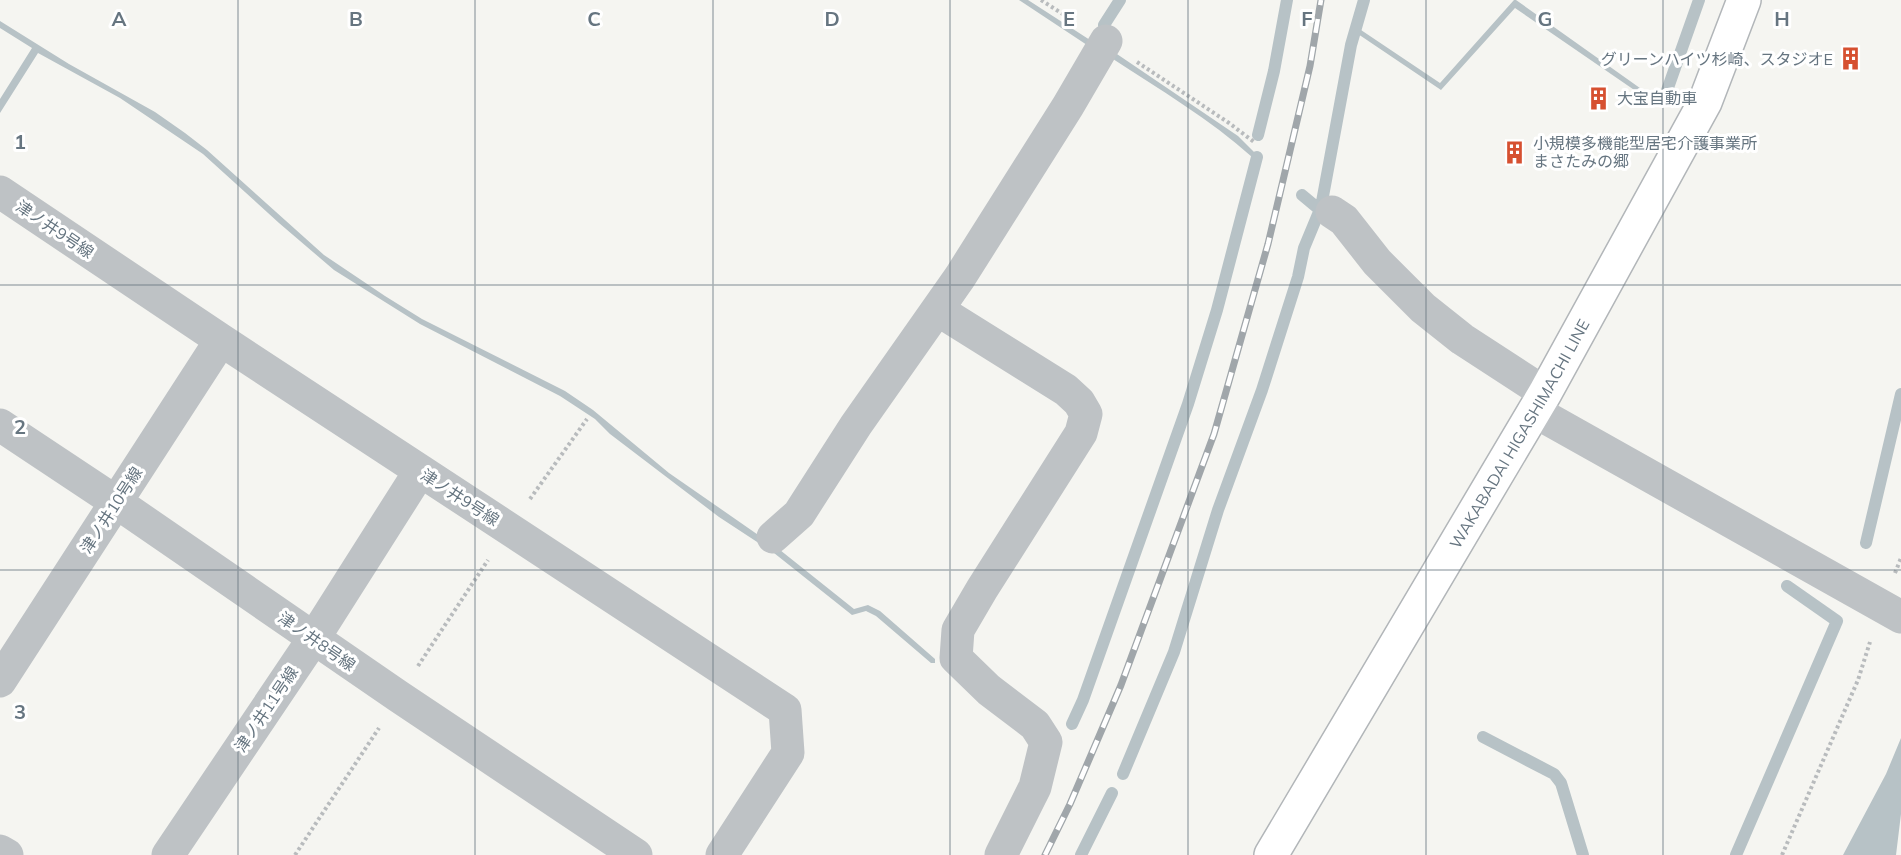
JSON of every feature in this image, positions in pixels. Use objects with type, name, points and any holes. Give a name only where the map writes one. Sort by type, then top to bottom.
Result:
[{"type":"main road","name":"WAKABADAI HIGASHIMACHI LINE","points":[[1271,855],[1539,402],[1705,102],[1744,0]]},
{"type":"street","points":[[773,537],[799,514],[856,425],[938,310],[1062,116],[1106,41]]},
{"type":"street","name":"津ノ井9号線","points":[[0,192],[221,340],[785,710],[788,753],[722,855]]},
{"type":"street","points":[[1332,212],[1344,220],[1377,262],[1423,308],[1539,402],[1891,612]]},
{"type":"street","points":[[938,310],[1066,390],[1079,402],[1086,414],[1081,433],[958,630],[956,658],[989,690],[1035,725],[1046,742],[1035,786],[1001,855]]},
{"type":"street","name":"津ノ井10号線","points":[[0,681],[221,340]]},
{"type":"street","name":"津ノ井8号線","points":[[0,424],[116,501],[398,696],[636,855]]},
{"type":"street","name":"津ノ井11号線","points":[[168,855],[314,638],[420,471]]},
{"type":"street","points":[[0,850],[7,855]]},
{"type":"path","points":[[1041,0],[1106,41],[1254,142]]},
{"type":"path","points":[[528,503],[587,419]]},
{"type":"path","points":[[1782,855],[1858,680],[1891,612],[1901,558]]},
{"type":"path","points":[[295,855],[488,560]]},
{"type":"shaded area","points":[[1019,0],[1028,0],[1090,40],[1087,45]]},
{"type":"shaded area","points":[[1514,0],[1661,103],[1659,107],[1515,8],[1441,90],[1358,34],[1361,30],[1440,83]]},
{"type":"shaded area","points":[[0,21],[69,64],[155,112],[185,133],[324,255],[385,296],[422,319],[565,391],[593,410],[669,473],[780,550],[854,609],[868,605],[880,611],[935,659],[935,663],[931,663],[876,616],[866,611],[852,615],[774,553],[719,517],[610,434],[595,419],[560,396],[420,324],[334,270],[203,154],[120,98],[38,53],[0,113],[0,99],[32,48],[0,28]]},
{"type":"shaded area","points":[[1111,50],[1238,136],[1255,153],[1252,157],[1202,117],[1113,59],[956,312]]},
{"type":"shaded area","points":[[1901,738],[1901,814],[1896,855],[1843,855],[1886,774]]},
{"type":"waterway","points":[[1104,25],[1120,0]]},
{"type":"waterway","points":[[1258,135],[1274,71],[1287,0]]},
{"type":"waterway","points":[[1123,774],[1174,652],[1218,510],[1262,390],[1298,277],[1304,248],[1321,207],[1351,45],[1364,0]]},
{"type":"waterway","points":[[1664,99],[1699,0]]},
{"type":"waterway","points":[[1072,724],[1083,700],[1188,404],[1217,310],[1257,157]]},
{"type":"waterway","points":[[1302,195],[1320,210]]},
{"type":"waterway","points":[[1866,543],[1901,394]]},
{"type":"waterway","points":[[1736,855],[1837,621],[1787,586]]},
{"type":"waterway","points":[[1483,737],[1554,774],[1561,783],[1583,855]]},
{"type":"waterway","points":[[1081,855],[1112,793]]},
{"type":"railway","points":[[1045,855],[1070,804],[1121,685],[1214,434],[1268,244],[1310,66],[1321,0]]},
{"type":"place","name":"グリーンハイツ杉崎、スタジオE","points":[[1851,59]]},
{"type":"place","name":"大宝自動車","points":[[1599,98]]},
{"type":"place","name":"小規模多機能型居宅介護事業所 まさたみの郷","points":[[1515,152]]}]
